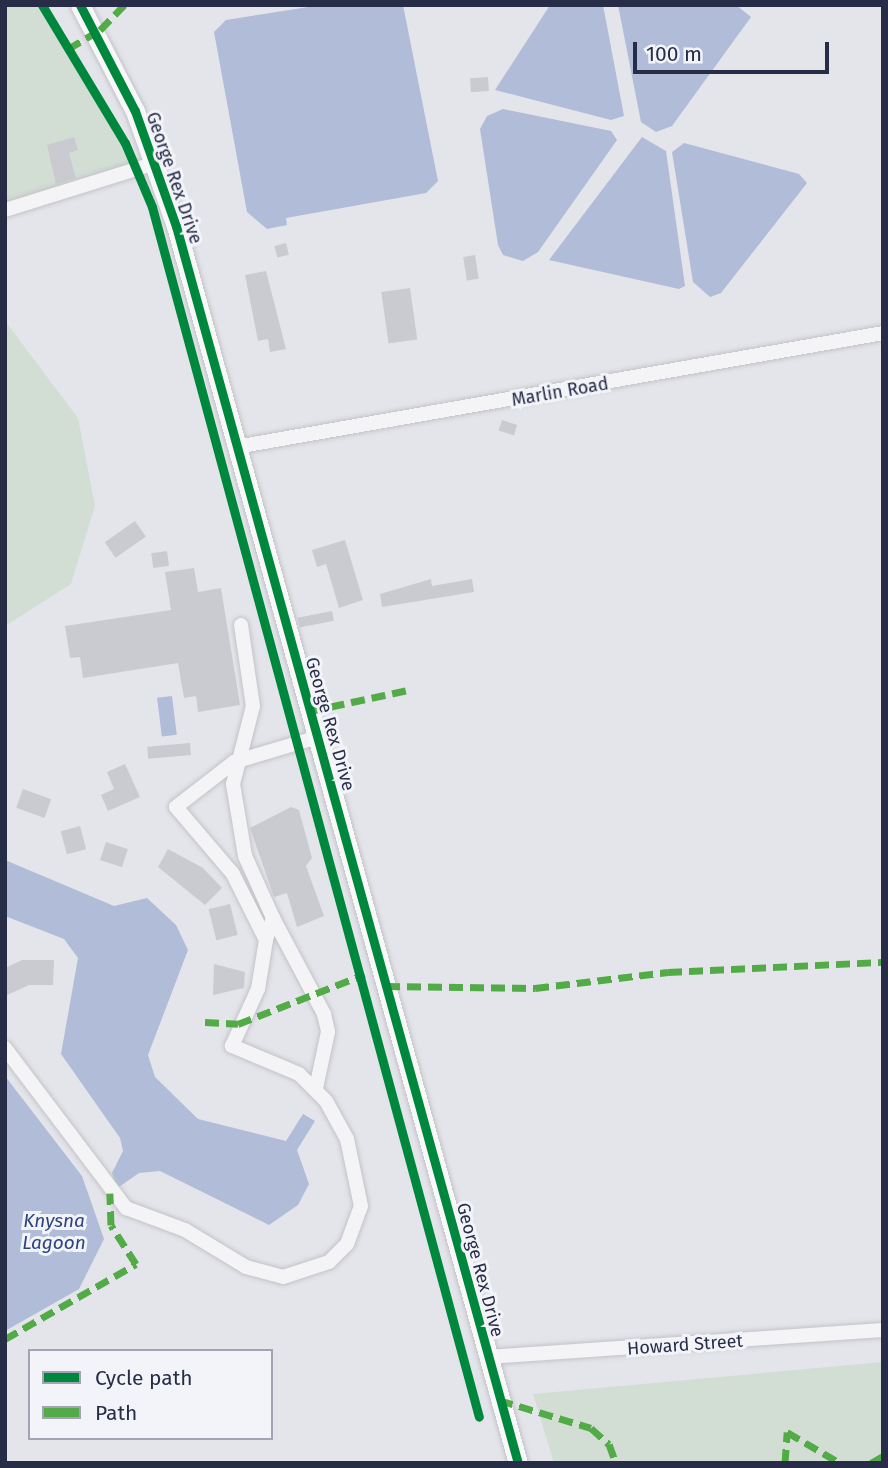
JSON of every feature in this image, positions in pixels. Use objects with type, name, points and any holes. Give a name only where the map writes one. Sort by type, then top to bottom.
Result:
[{"type":"street","name":"George Rex Drive","points":[[80,5],[156,163],[318,737],[517,1463]]},
{"type":"street","points":[[5,210],[156,163]]},
{"type":"street","name":"Marlin Road","points":[[236,447],[883,333]]},
{"type":"street","points":[[241,625],[254,706],[234,761],[245,856],[324,1014],[328,1032],[316,1088]]},
{"type":"street","points":[[266,940],[233,874],[176,807],[234,761],[318,737]]},
{"type":"street","points":[[5,1048],[126,1208],[185,1230],[246,1267],[283,1277],[329,1262],[358,1226],[358,1172],[336,1115],[316,1088],[299,1074],[232,1046],[258,989],[266,940],[274,918]]},
{"type":"street","name":"Howard Street","points":[[487,1357],[883,1330]]},
{"type":"shaded area","points":[[5,5],[39,5],[137,170],[5,204]]},
{"type":"shaded area","points":[[5,321],[78,418],[95,506],[71,584],[5,626]]},
{"type":"shaded area","points":[[883,1362],[883,1463],[554,1463],[533,1394]]},
{"type":"water","points":[[321,5],[403,5],[438,181],[426,193],[286,218],[287,225],[267,229],[247,212],[214,32],[226,20]]},
{"type":"water","points":[[550,5],[603,5],[624,116],[611,120],[495,90]]},
{"type":"water","points":[[618,5],[736,5],[751,17],[672,126],[656,132],[641,122]]},
{"type":"water","points":[[503,109],[611,131],[617,140],[538,252],[523,261],[503,255],[498,245],[480,129],[487,116]]},
{"type":"water","points":[[642,137],[666,151],[685,286],[679,289],[549,260]]},
{"type":"water","points":[[684,143],[799,174],[807,183],[721,293],[710,297],[693,282],[672,152]]},
{"type":"water","points":[[172,696],[177,735],[162,737],[157,698]]},
{"type":"water","points":[[5,860],[114,906],[147,898],[176,925],[188,950],[148,1055],[155,1077],[198,1119],[286,1141],[303,1114],[315,1121],[297,1150],[309,1184],[298,1205],[269,1225],[160,1171],[139,1173],[116,1189],[112,1173],[123,1151],[120,1138],[61,1054],[78,958],[64,939],[5,916]]},
{"type":"water","name":"Knysna Lagoon","points":[[5,1076],[82,1176],[104,1239],[79,1289],[5,1331]]},
{"type":"building","points":[[488,77],[489,91],[471,92],[470,78]]},
{"type":"building","points":[[74,137],[78,150],[69,153],[76,178],[56,184],[47,145]]},
{"type":"building","points":[[286,243],[289,255],[277,258],[274,246]]},
{"type":"building","points":[[475,255],[479,279],[467,281],[463,257]]},
{"type":"building","points":[[266,271],[286,349],[270,352],[268,339],[258,341],[245,275]]},
{"type":"building","points":[[410,288],[417,339],[389,344],[381,292]]},
{"type":"building","points":[[502,420],[517,425],[514,435],[499,430]]},
{"type":"building","points":[[135,521],[146,537],[116,558],[105,542]]},
{"type":"building","points":[[345,540],[363,600],[339,608],[326,564],[317,567],[312,550]]},
{"type":"building","points":[[167,551],[169,566],[153,568],[151,553]]},
{"type":"building","points":[[194,568],[198,592],[221,588],[240,705],[198,712],[196,696],[184,698],[178,663],[83,678],[80,657],[70,658],[65,626],[171,610],[165,572]]},
{"type":"building","points":[[431,579],[432,586],[472,579],[474,592],[382,607],[380,594]]},
{"type":"building","points":[[332,611],[334,621],[300,627],[298,618]]},
{"type":"building","points":[[190,743],[191,755],[148,759],[147,747]]},
{"type":"building","points":[[125,764],[140,797],[108,811],[101,795],[114,789],[107,772]]},
{"type":"building","points":[[23,789],[51,799],[44,818],[16,808]]},
{"type":"building","points":[[291,807],[299,810],[312,858],[306,866],[324,916],[297,927],[287,893],[274,897],[250,828]]},
{"type":"building","points":[[80,826],[86,849],[67,854],[61,831]]},
{"type":"building","points":[[106,842],[128,849],[122,867],[100,860]]},
{"type":"building","points":[[168,849],[203,868],[222,888],[205,905],[158,867]]},
{"type":"building","points":[[230,904],[238,935],[216,940],[209,909]]},
{"type":"building","points":[[22,960],[54,960],[53,985],[29,985],[5,996],[5,968]]},
{"type":"building","points":[[214,964],[245,972],[244,988],[213,995]]},
{"type":"marked path","points":[[68,49],[100,30],[124,5]]},
{"type":"marked path","points":[[310,711],[413,689]]},
{"type":"marked path","points":[[386,986],[535,988],[668,972],[883,962]]},
{"type":"marked path","points":[[205,1022],[238,1024],[365,974]]},
{"type":"marked path","points":[[5,1339],[136,1264],[111,1225],[110,1193]]},
{"type":"marked path","points":[[499,1400],[591,1428],[609,1444],[616,1463]]},
{"type":"marked path","points":[[785,1463],[787,1432],[840,1463]]},
{"type":"marked path","points":[[871,1463],[883,1456]]},
{"type":"cycle path","points":[[42,5],[125,143],[152,207],[479,1417]]},
{"type":"cycle path","points":[[80,5],[135,111],[176,226],[518,1463]]}]
